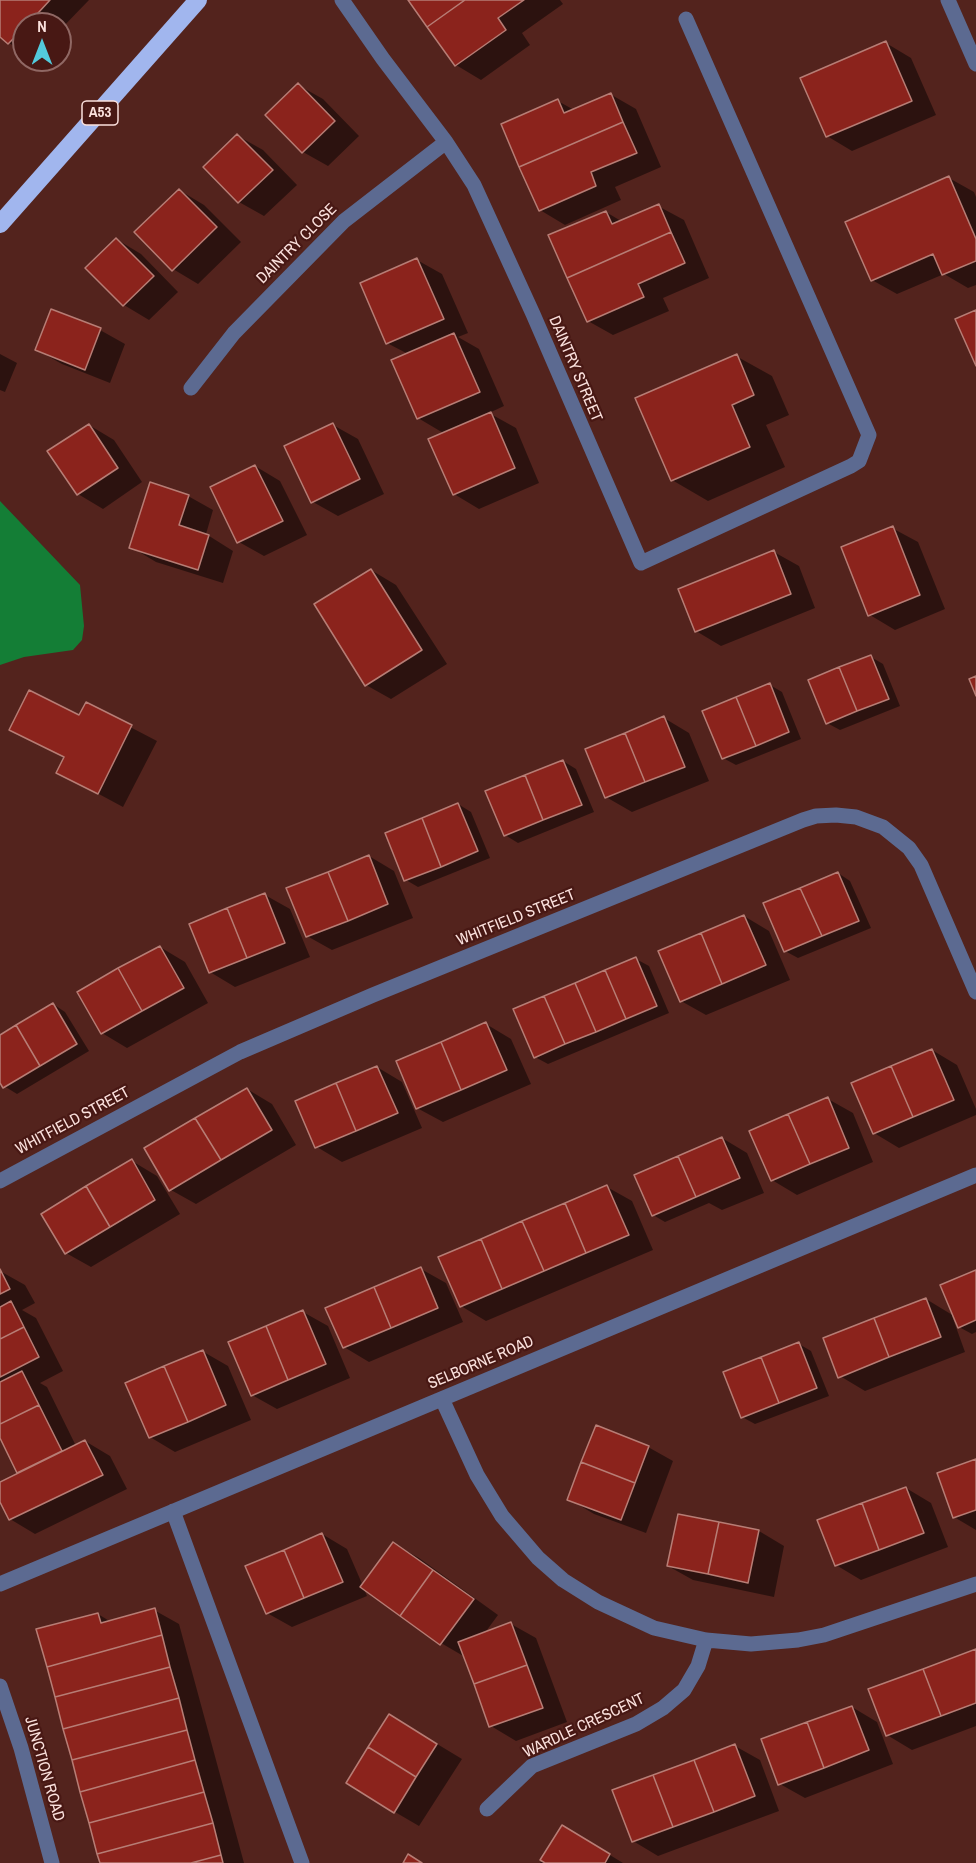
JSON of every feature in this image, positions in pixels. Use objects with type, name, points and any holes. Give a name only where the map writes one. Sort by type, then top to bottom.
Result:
[{"type":"highway","name":"A53","points":[[0,224],[198,0]]},
{"type":"street","name":"DAINTRY STREET","points":[[342,0],[446,142],[474,185],[640,563],[851,466],[859,461],[869,435],[686,20]]},
{"type":"street","points":[[948,0],[976,64]]},
{"type":"street","name":"DAINTRY CLOSE","points":[[191,388],[234,333],[344,221],[446,142]]},
{"type":"street","name":"WHITFIELD STREET","points":[[0,1181],[240,1052],[373,995],[816,816],[836,814],[856,817],[883,827],[909,848],[921,865],[976,992]]},
{"type":"street","name":"SELBORNE ROAD","points":[[0,1584],[976,1175]]},
{"type":"street","points":[[442,1399],[477,1475],[502,1516],[538,1558],[563,1580],[598,1602],[654,1628],[706,1640],[751,1644],[798,1640],[824,1635],[976,1584]]},
{"type":"street","points":[[173,1512],[302,1863]]},
{"type":"street","name":"WARDLE CRESCENT","points":[[487,1809],[532,1766],[636,1724],[663,1708],[684,1690],[698,1666],[706,1640]]},
{"type":"street","name":"JUNCTION ROAD","points":[[0,1686],[21,1748],[52,1863]]},
{"type":"green space","points":[[0,501],[80,585],[84,626],[82,640],[73,650],[24,657],[0,665]]},
{"type":"building","points":[[0,0],[50,0],[39,12],[12,12],[12,40],[8,44],[0,37]]},
{"type":"building","points":[[408,0],[465,0],[427,27]]},
{"type":"building","points":[[465,0],[524,0],[498,18],[506,30],[455,66],[427,27]]},
{"type":"building","points":[[886,41],[912,101],[826,137],[800,78]]},
{"type":"building","points":[[298,83],[335,121],[302,153],[265,115]]},
{"type":"building","points":[[611,93],[623,122],[519,167],[501,124],[558,99],[564,113]]},
{"type":"building","points":[[623,122],[637,153],[591,172],[596,186],[539,211],[519,167]]},
{"type":"building","points":[[237,134],[273,170],[238,203],[203,167]]},
{"type":"building","points":[[949,176],[976,239],[976,261],[942,275],[933,254],[871,281],[845,222]]},
{"type":"building","points":[[179,189],[217,227],[172,271],[134,232]]},
{"type":"building","points":[[659,204],[671,232],[567,278],[548,235],[606,211],[612,224]]},
{"type":"building","points":[[671,232],[685,263],[638,284],[644,297],[587,322],[567,278]]},
{"type":"building","points":[[116,238],[154,276],[123,306],[85,268]]},
{"type":"building","points":[[417,258],[444,319],[386,344],[360,283]]},
{"type":"building","points":[[51,309],[101,328],[85,370],[35,350]]},
{"type":"building","points":[[976,310],[976,366],[955,319]]},
{"type":"building","points":[[454,333],[480,392],[417,419],[391,360]]},
{"type":"building","points":[[737,354],[754,395],[732,405],[750,447],[671,481],[635,398]]},
{"type":"building","points":[[491,412],[515,468],[453,495],[428,439]]},
{"type":"building","points":[[333,423],[360,479],[311,503],[284,446]]},
{"type":"building","points":[[89,424],[118,468],[77,495],[47,451]]},
{"type":"building","points":[[255,465],[283,521],[237,543],[210,487]]},
{"type":"building","points":[[150,482],[189,495],[179,525],[209,535],[198,570],[129,548]]},
{"type":"building","points":[[893,526],[920,595],[868,616],[841,547]]},
{"type":"building","points":[[774,550],[791,594],[695,632],[678,589]]},
{"type":"building","points":[[371,569],[422,650],[365,686],[314,604]]},
{"type":"building","points":[[871,655],[889,699],[857,711],[839,667]]},
{"type":"building","points":[[839,667],[857,711],[826,724],[808,680]]},
{"type":"building","points":[[976,676],[976,696],[969,679]]},
{"type":"building","points":[[770,683],[789,732],[756,746],[736,697]]},
{"type":"building","points":[[29,690],[79,715],[86,702],[132,725],[98,794],[56,773],[64,757],[9,730]]},
{"type":"building","points":[[736,697],[756,746],[722,759],[702,711]]},
{"type":"building","points":[[664,716],[685,767],[645,782],[625,733]]},
{"type":"building","points":[[625,733],[645,782],[605,798],[585,749]]},
{"type":"building","points":[[563,760],[582,805],[543,820],[525,775]]},
{"type":"building","points":[[525,775],[543,820],[504,836],[485,791]]},
{"type":"building","points":[[458,803],[478,851],[441,867],[422,818]]},
{"type":"building","points":[[422,818],[441,867],[404,881],[385,833]]},
{"type":"building","points":[[369,855],[388,904],[348,921],[328,872]]},
{"type":"building","points":[[328,872],[348,921],[306,937],[286,888]]},
{"type":"building","points":[[838,872],[859,921],[822,936],[800,888]]},
{"type":"building","points":[[800,888],[822,936],[784,952],[763,903]]},
{"type":"building","points":[[265,893],[285,943],[247,958],[227,908]]},
{"type":"building","points":[[227,908],[247,958],[209,973],[189,924]]},
{"type":"building","points":[[744,915],[766,965],[722,984],[701,933]]},
{"type":"building","points":[[701,933],[722,984],[680,1002],[658,951]]},
{"type":"building","points":[[160,946],[184,988],[142,1011],[118,968]]},
{"type":"building","points":[[636,957],[657,1006],[626,1019],[605,970]]},
{"type":"building","points":[[118,968],[142,1011],[101,1034],[77,992]]},
{"type":"building","points":[[605,970],[626,1019],[596,1032],[575,983]]},
{"type":"building","points":[[575,983],[596,1032],[565,1044],[544,996]]},
{"type":"building","points":[[544,996],[565,1044],[534,1058],[513,1009]]},
{"type":"building","points":[[53,1003],[77,1044],[40,1066],[16,1025]]},
{"type":"building","points":[[486,1022],[507,1070],[461,1090],[441,1042]]},
{"type":"building","points":[[16,1025],[40,1066],[3,1088],[0,1083],[0,1035]]},
{"type":"building","points":[[441,1042],[461,1090],[416,1109],[396,1061]]},
{"type":"building","points":[[932,1049],[954,1100],[913,1117],[891,1066]]},
{"type":"building","points":[[377,1066],[398,1113],[356,1131],[336,1083]]},
{"type":"building","points":[[891,1066],[913,1117],[873,1134],[851,1083]]},
{"type":"building","points":[[336,1083],[356,1131],[315,1148],[295,1101]]},
{"type":"building","points":[[247,1088],[272,1130],[221,1160],[195,1118]]},
{"type":"building","points":[[828,1097],[849,1148],[810,1164],[788,1114]]},
{"type":"building","points":[[788,1114],[810,1164],[771,1181],[749,1131]]},
{"type":"building","points":[[195,1118],[221,1160],[169,1191],[144,1148]]},
{"type":"building","points":[[722,1137],[740,1178],[696,1197],[678,1156]]},
{"type":"building","points":[[678,1156],[696,1197],[652,1216],[634,1175]]},
{"type":"building","points":[[132,1159],[155,1200],[110,1227],[86,1186]]},
{"type":"building","points":[[607,1185],[629,1235],[586,1253],[565,1203]]},
{"type":"building","points":[[86,1186],[110,1227],[65,1254],[41,1214]]},
{"type":"building","points":[[565,1203],[586,1253],[544,1271],[522,1221]]},
{"type":"building","points":[[522,1221],[544,1271],[502,1289],[481,1239]]},
{"type":"building","points":[[481,1239],[502,1289],[460,1307],[438,1257]]},
{"type":"building","points":[[421,1267],[438,1308],[391,1328],[374,1287]]},
{"type":"building","points":[[0,1269],[10,1289],[0,1294]]},
{"type":"building","points":[[976,1270],[976,1320],[958,1328],[940,1285]]},
{"type":"building","points":[[374,1287],[391,1328],[343,1348],[325,1308]]},
{"type":"building","points":[[926,1298],[941,1337],[889,1357],[874,1318]]},
{"type":"building","points":[[11,1301],[24,1327],[0,1339],[0,1307]]},
{"type":"building","points":[[303,1310],[326,1364],[288,1380],[266,1326]]},
{"type":"building","points":[[874,1318],[889,1357],[838,1378],[823,1338]]},
{"type":"building","points":[[266,1326],[288,1380],[251,1396],[228,1342]]},
{"type":"building","points":[[24,1327],[39,1357],[0,1377],[0,1339]]},
{"type":"building","points":[[799,1342],[817,1388],[779,1403],[761,1357]]},
{"type":"building","points":[[203,1350],[226,1405],[188,1422],[164,1366]]},
{"type":"building","points":[[761,1357],[779,1403],[741,1418],[723,1372]]},
{"type":"building","points":[[164,1366],[188,1422],[149,1438],[125,1383]]},
{"type":"building","points":[[22,1371],[39,1405],[0,1424],[0,1382]]},
{"type":"building","points":[[39,1405],[62,1451],[17,1473],[0,1438],[0,1424]]},
{"type":"building","points":[[596,1425],[649,1446],[635,1483],[581,1462]]},
{"type":"building","points":[[85,1440],[103,1475],[9,1520],[0,1502],[0,1482]]},
{"type":"building","points":[[976,1459],[976,1510],[953,1518],[937,1473]]},
{"type":"building","points":[[581,1462],[635,1483],[621,1520],[567,1500]]},
{"type":"building","points":[[906,1487],[924,1533],[879,1550],[862,1503]]},
{"type":"building","points":[[862,1503],[879,1550],[835,1566],[817,1520]]},
{"type":"building","points":[[678,1514],[719,1522],[708,1574],[667,1566]]},
{"type":"building","points":[[719,1522],[759,1530],[748,1583],[708,1574]]},
{"type":"building","points":[[322,1533],[343,1582],[304,1598],[284,1550]]},
{"type":"building","points":[[393,1542],[433,1570],[400,1616],[360,1587]]},
{"type":"building","points":[[284,1550],[304,1598],[266,1614],[245,1566]]},
{"type":"building","points":[[433,1570],[474,1599],[440,1645],[400,1616]]},
{"type":"building","points":[[155,1608],[162,1635],[47,1667],[36,1629],[98,1613],[101,1623]]},
{"type":"building","points":[[511,1622],[527,1665],[474,1684],[458,1642]]},
{"type":"building","points":[[162,1635],[170,1667],[55,1697],[47,1667]]},
{"type":"building","points":[[976,1649],[976,1703],[941,1716],[923,1669]]},
{"type":"building","points":[[527,1665],[543,1708],[489,1727],[474,1684]]},
{"type":"building","points":[[170,1667],[179,1698],[63,1729],[55,1697]]},
{"type":"building","points":[[923,1669],[941,1716],[886,1736],[868,1689]]},
{"type":"building","points":[[179,1698],[187,1730],[72,1760],[63,1729]]},
{"type":"building","points":[[852,1706],[869,1750],[824,1768],[807,1722]]},
{"type":"building","points":[[389,1714],[437,1744],[416,1777],[368,1747]]},
{"type":"building","points":[[807,1722],[824,1768],[778,1785],[761,1739]]},
{"type":"building","points":[[187,1730],[195,1760],[80,1792],[72,1760]]},
{"type":"building","points":[[735,1744],[755,1796],[714,1812],[694,1760]]},
{"type":"building","points":[[368,1747],[416,1777],[394,1813],[346,1783]]},
{"type":"building","points":[[195,1760],[204,1792],[89,1823],[80,1792]]},
{"type":"building","points":[[694,1760],[714,1812],[673,1827],[653,1775]]},
{"type":"building","points":[[653,1775],[673,1827],[632,1842],[612,1790]]},
{"type":"building","points":[[204,1792],[213,1823],[97,1854],[89,1823]]},
{"type":"building","points":[[213,1823],[221,1855],[191,1863],[100,1863],[97,1854]]},
{"type":"building","points":[[562,1825],[610,1854],[605,1863],[545,1863],[540,1860]]},
{"type":"building","points":[[408,1854],[422,1863],[403,1863]]},
{"type":"building","points":[[221,1855],[223,1863],[191,1863]]}]
